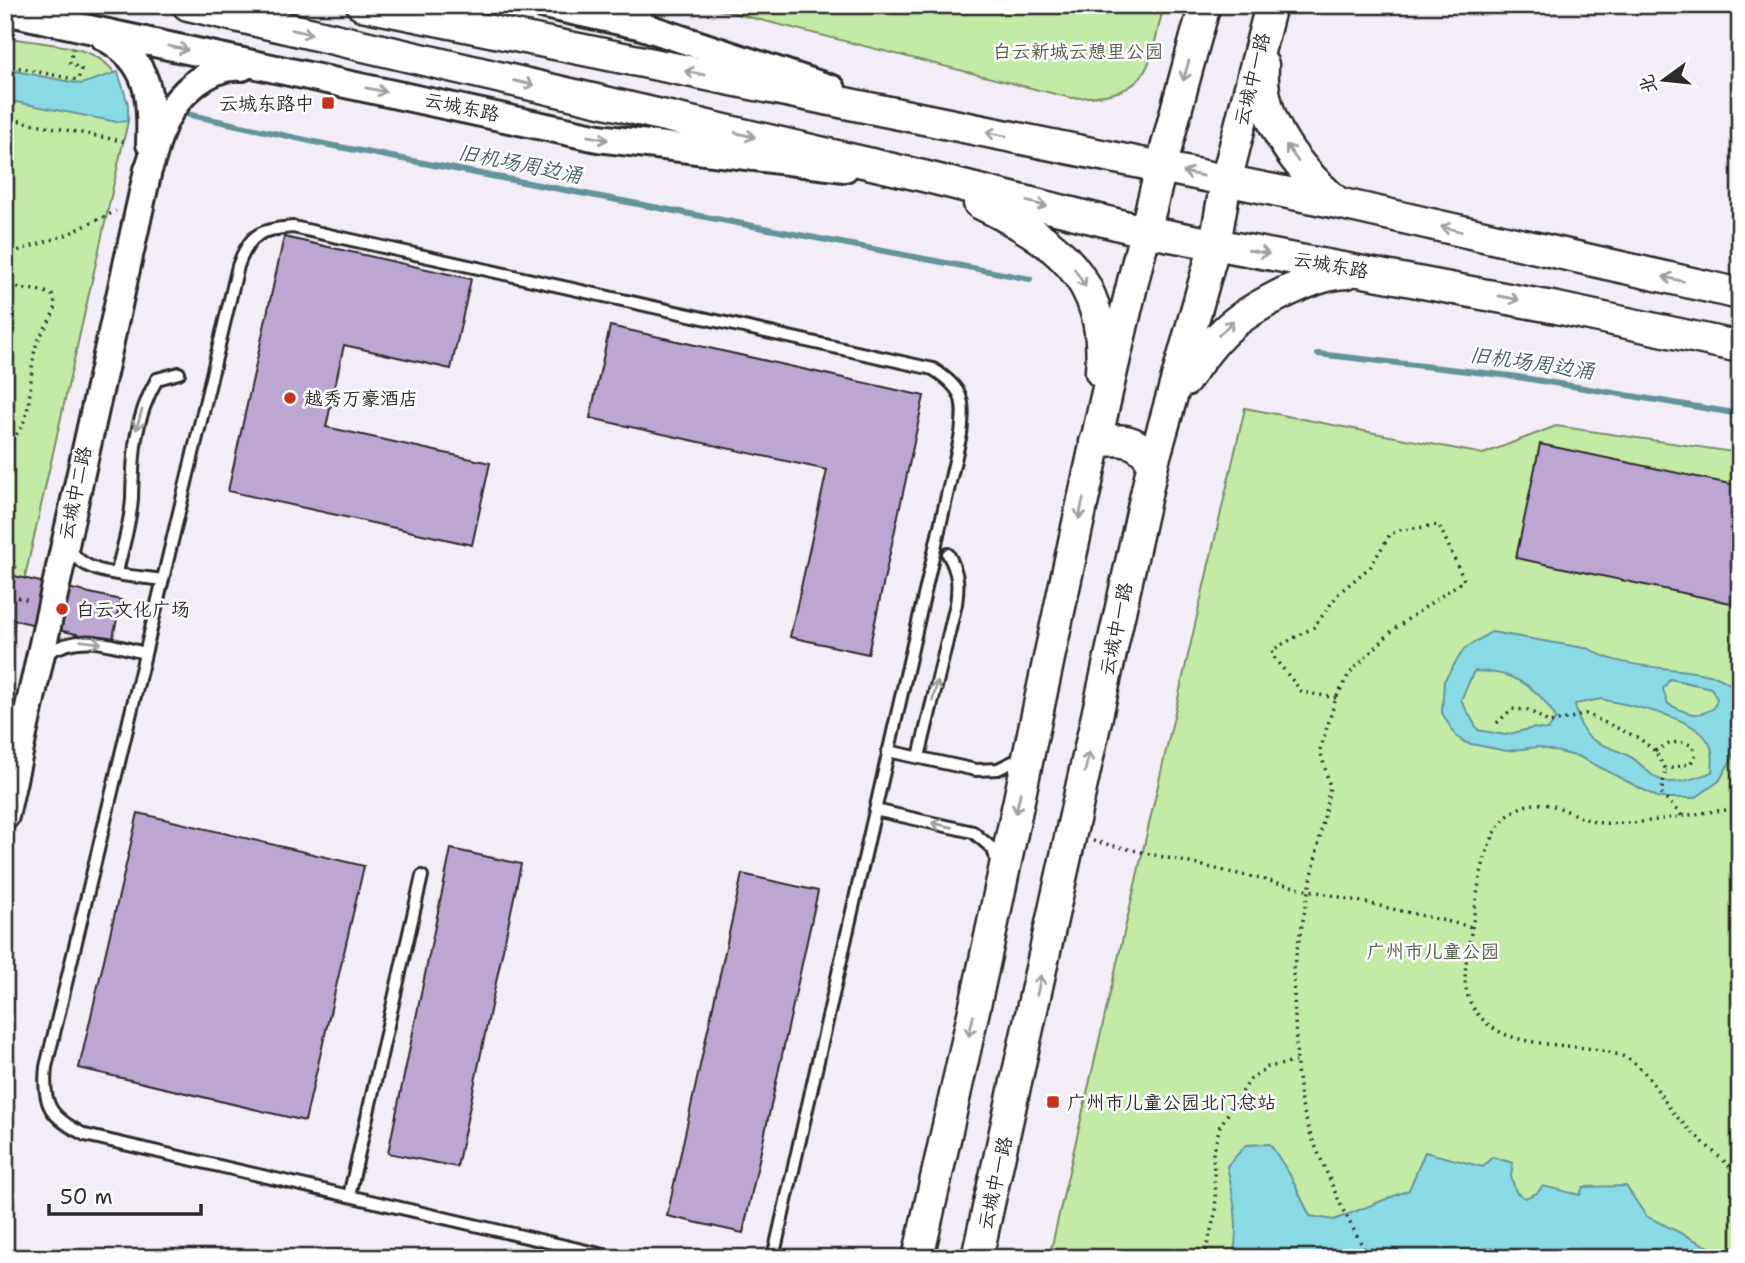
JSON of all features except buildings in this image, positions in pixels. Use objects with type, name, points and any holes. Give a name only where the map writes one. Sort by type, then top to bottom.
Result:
[{"type":"main road","name":"云城东路","points":[[188,5],[923,176],[1144,231],[1557,307],[1740,347]]},
{"type":"main road","points":[[362,5],[1338,203],[1740,294]]},
{"type":"main road","points":[[918,1258],[1002,882],[1095,442],[1159,167],[1205,5]]},
{"type":"main road","points":[[1269,12],[1262,81],[1273,123],[1301,166],[1338,203]]},
{"type":"main road","name":"云城中一路","points":[[977,1258],[1153,463],[1215,244],[1226,181],[1269,12]]},
{"type":"main road","points":[[923,176],[1041,235],[1081,277],[1093,304],[1100,334],[1101,362],[1095,442]]},
{"type":"main road","points":[[1170,402],[1209,345],[1236,318],[1306,283],[1334,274],[1370,272]]},
{"type":"main road","points":[[1095,442],[1128,440],[1146,451],[1153,463]]},
{"type":"street","points":[[545,5],[641,15],[930,120]]},
{"type":"street","name":"云城东路","points":[[5,10],[81,35],[285,71],[598,138],[756,160],[923,176]]},
{"type":"street","points":[[81,35],[126,50],[136,61],[149,98],[148,170]]},
{"type":"street","points":[[148,170],[165,121],[202,78],[215,70],[235,66],[285,71]]},
{"type":"street","name":"云城中二路","points":[[5,816],[148,170]]},
{"type":"lane","points":[[617,1258],[85,1135],[66,1125],[52,1112],[44,1092],[46,1066],[238,265],[245,246],[263,229],[293,227],[933,369],[951,381],[965,403],[961,435],[773,1258]]},
{"type":"lane","points":[[117,572],[132,500],[131,464],[143,408],[157,379],[179,373]]},
{"type":"lane","points":[[66,534],[73,557],[84,566],[163,580]]},
{"type":"lane","points":[[919,757],[959,584],[956,568],[948,554]]},
{"type":"lane","points":[[40,658],[63,643],[81,640],[145,653]]},
{"type":"lane","points":[[888,751],[976,770],[998,769],[1028,754]]},
{"type":"lane","points":[[874,810],[974,832],[993,849],[1002,882]]},
{"type":"lane","points":[[349,1196],[422,876]]},
{"type":"path","points":[[5,65],[78,80],[81,69],[70,62],[81,35]]},
{"type":"path","points":[[5,118],[131,142]]},
{"type":"path","points":[[5,255],[65,235],[116,211]]},
{"type":"path","points":[[5,281],[18,289],[40,288],[52,295],[56,306],[36,346],[25,418],[21,428],[5,445]]},
{"type":"path","points":[[1336,698],[1302,692],[1275,659],[1272,650],[1314,627],[1339,593],[1371,566],[1390,534],[1400,530],[1439,525],[1464,580],[1394,629],[1349,674],[1336,698],[1320,750],[1330,787],[1311,892],[1293,969],[1296,1062],[1301,1102],[1311,1136],[1342,1208],[1369,1258]]},
{"type":"path","points":[[5,533],[15,567],[11,596],[5,612]]},
{"type":"path","points":[[11,596],[29,600]]},
{"type":"path","points":[[1497,723],[1511,709],[1528,710],[1550,723],[1586,714],[1639,738],[1655,751],[1666,770],[1661,793],[1682,817]]},
{"type":"path","points":[[1655,751],[1670,742],[1683,741],[1693,746],[1695,756],[1691,764],[1666,770]]},
{"type":"path","points":[[1740,809],[1682,817],[1600,823],[1559,807],[1541,804],[1521,807],[1501,821],[1487,851],[1472,927],[1464,992],[1489,1026],[1513,1037],[1622,1056],[1638,1066],[1677,1118],[1740,1175]]},
{"type":"path","points":[[1071,836],[1472,927]]},
{"type":"path","points":[[1205,1258],[1216,1210],[1213,1154],[1220,1126],[1250,1080],[1268,1067],[1296,1062]]},
{"type":"green space","name":"白云新城云憩里公园","points":[[701,5],[1164,5],[1153,48],[1142,76],[1118,92],[1071,98]]},
{"type":"green space","name":"白云文化广场","points":[[5,37],[71,48],[105,62],[117,76],[125,95],[128,121],[5,665]]},
{"type":"green space","name":"广州市儿童公园","points":[[1245,408],[1483,454],[1556,426],[1740,453],[1740,1258],[1090,1258],[1066,1253],[1065,1258],[1049,1258]]},
{"type":"water","points":[[5,69],[81,84],[118,72],[128,104],[128,121],[117,122],[5,100]]},
{"type":"water","points":[[1491,632],[1590,649],[1617,661],[1717,677],[1738,690],[1740,745],[1719,781],[1695,798],[1659,798],[1580,757],[1538,747],[1507,751],[1466,743],[1456,736],[1442,713],[1444,681],[1464,649]],"holes":[[[1474,671],[1500,674],[1522,682],[1531,689],[1556,718],[1548,730],[1533,728],[1505,735],[1478,730],[1461,700]],[[1670,679],[1711,688],[1717,699],[1714,708],[1696,714],[1668,704],[1663,689]],[[1601,699],[1658,713],[1688,724],[1699,731],[1711,747],[1712,772],[1683,781],[1661,780],[1633,758],[1599,743],[1586,734],[1575,704]]]},
{"type":"water","points":[[1270,1144],[1290,1175],[1310,1216],[1334,1220],[1409,1190],[1425,1152],[1483,1167],[1492,1157],[1513,1163],[1511,1176],[1516,1192],[1525,1198],[1537,1193],[1543,1186],[1580,1195],[1583,1187],[1626,1186],[1646,1216],[1731,1258],[1232,1258],[1236,1224],[1227,1166],[1246,1145]]},
{"type":"waterway","name":"旧机场周边涌","points":[[177,112],[324,144],[1030,279]]},
{"type":"waterway","name":"旧机场周边涌","points":[[1318,354],[1511,376],[1740,414]]},
{"type":"place","name":"云城东路中","points":[[328,103]]},
{"type":"place","name":"越秀万豪酒店","points":[[290,398]]},
{"type":"place","name":"白云文化广场","points":[[62,609]]},
{"type":"place","name":"广州市儿童公园北门总站","points":[[1053,1102]]}]
